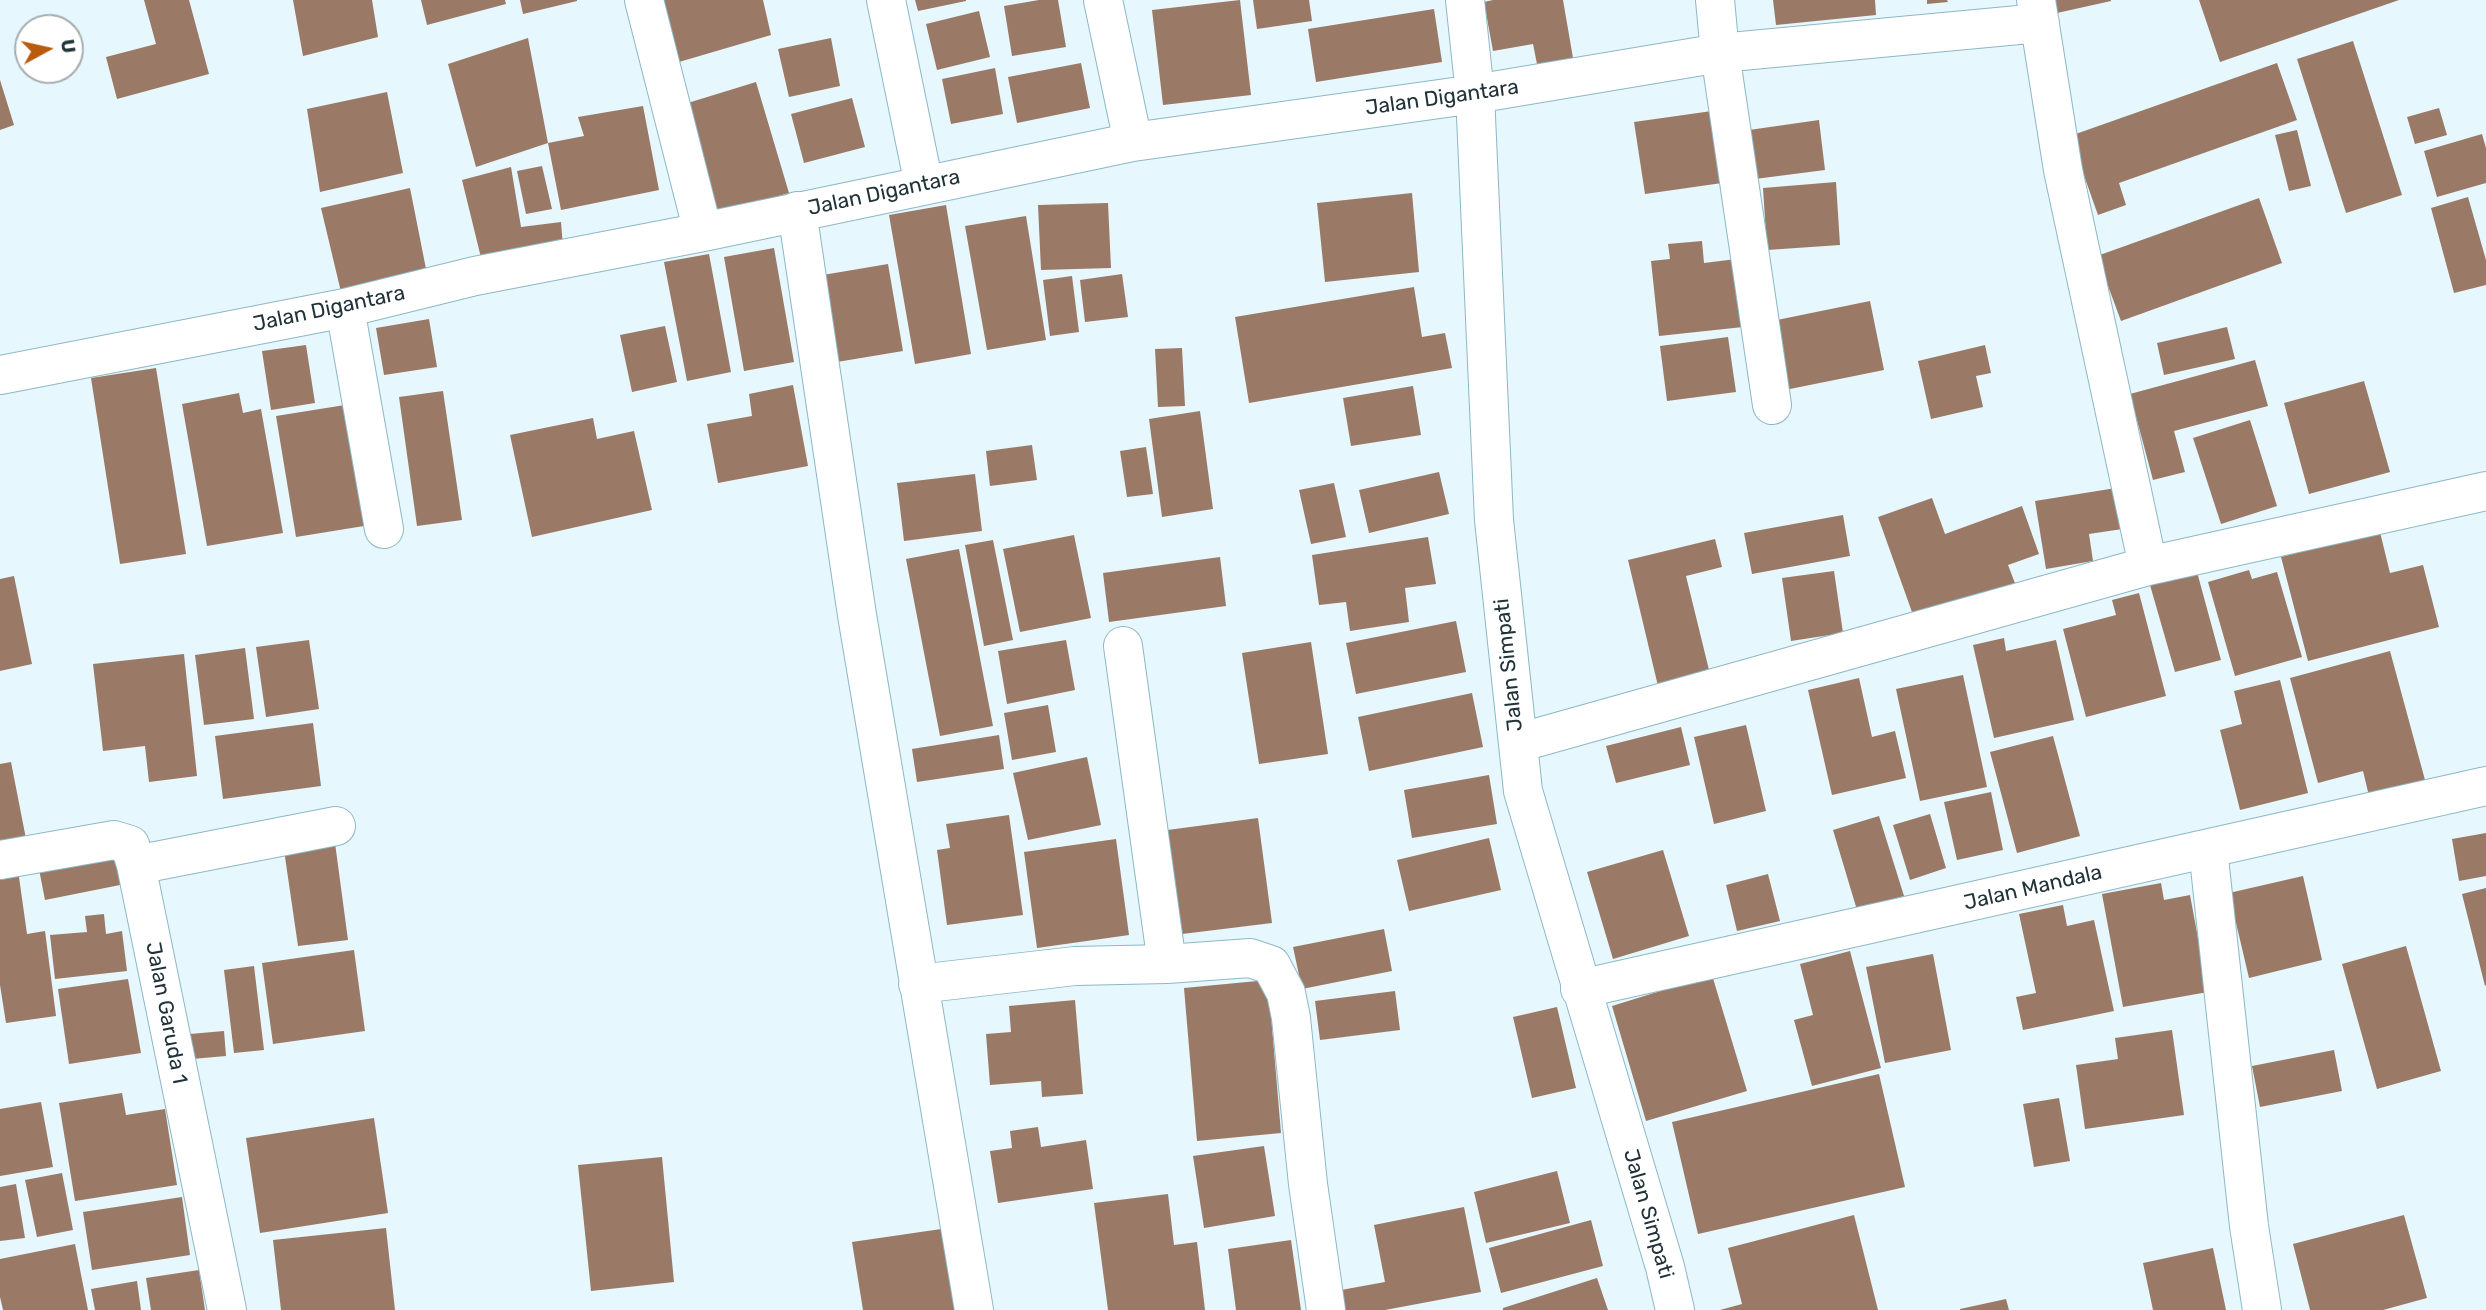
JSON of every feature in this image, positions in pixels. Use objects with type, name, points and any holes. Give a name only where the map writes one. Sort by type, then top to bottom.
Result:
[{"type":"street","points":[[644,0],[703,232]]},
{"type":"street","points":[[886,0],[924,185]]},
{"type":"street","points":[[1103,0],[1133,142]]},
{"type":"street","name":"Jalan Simpati","points":[[1465,0],[1475,94],[1494,520],[1523,791],[1665,1267],[1675,1310]]},
{"type":"street","points":[[1715,0],[1720,53],[1772,405]]},
{"type":"street","points":[[2038,12],[2063,170],[2148,566]]},
{"type":"street","name":"Jalan Digantara","points":[[0,375],[345,308],[475,276],[703,232],[1133,142],[1475,94],[1720,53],[2038,12]]},
{"type":"street","points":[[797,211],[857,615],[974,1310]]},
{"type":"street","points":[[345,308],[384,529]]},
{"type":"street","points":[[1518,743],[2148,566],[2486,491]]},
{"type":"street","points":[[1123,646],[1167,964]]},
{"type":"street","name":"Jalan Mandala","points":[[1580,989],[2486,786]]},
{"type":"street","points":[[136,865],[336,826]]},
{"type":"street","name":"Jalan Garuda 1","points":[[0,860],[114,840],[130,845],[227,1310]]},
{"type":"street","points":[[2208,849],[2249,1226],[2262,1310]]},
{"type":"street","points":[[918,984],[1075,966],[1167,964],[1250,957],[1271,965],[1286,993],[1291,1018],[1308,1184],[1325,1310]]},
{"type":"building","points":[[144,0],[189,0],[209,74],[117,99],[106,57],[156,44]]},
{"type":"building","points":[[293,0],[372,0],[378,37],[303,56]]},
{"type":"building","points":[[421,0],[505,0],[506,4],[427,25]]},
{"type":"building","points":[[520,0],[577,0],[577,1],[523,14]]},
{"type":"building","points":[[661,0],[763,0],[771,35],[679,62]]},
{"type":"building","points":[[915,0],[966,0],[966,1],[918,11]]},
{"type":"building","points":[[1058,0],[1066,47],[1012,56],[1004,6]]},
{"type":"building","points":[[1240,0],[1251,95],[1163,105],[1152,10]]},
{"type":"building","points":[[1253,0],[1309,0],[1312,21],[1257,29]]},
{"type":"building","points":[[1563,0],[1573,58],[1537,64],[1533,44],[1493,51],[1484,2]]},
{"type":"building","points":[[1773,0],[1875,0],[1876,15],[1776,25]]},
{"type":"building","points":[[1927,0],[1947,0],[1948,2],[1927,4]]},
{"type":"building","points":[[2055,0],[2111,0],[2111,1],[2057,13]]},
{"type":"building","points":[[2199,0],[2399,0],[2220,62]]},
{"type":"building","points":[[1434,9],[1442,62],[1316,82],[1308,29]]},
{"type":"building","points":[[979,11],[990,57],[937,70],[926,24]]},
{"type":"building","points":[[528,38],[548,143],[476,167],[448,64]]},
{"type":"building","points":[[831,38],[840,86],[789,97],[778,49]]},
{"type":"building","points":[[2353,41],[2402,195],[2346,213],[2297,59]]},
{"type":"building","points":[[1081,63],[1090,108],[1017,123],[1008,77]]},
{"type":"building","points":[[2277,63],[2297,120],[2119,183],[2126,205],[2098,215],[2070,136]]},
{"type":"building","points":[[995,68],[1003,114],[951,124],[942,79]]},
{"type":"building","points":[[0,80],[14,125],[0,130]]},
{"type":"building","points":[[756,82],[789,193],[711,216],[678,106]]},
{"type":"building","points":[[387,92],[403,173],[320,192],[307,109]]},
{"type":"building","points":[[852,98],[865,147],[804,163],[791,114]]},
{"type":"building","points":[[643,106],[659,190],[561,210],[548,143],[584,136],[578,117]]},
{"type":"building","points":[[2439,108],[2447,135],[2415,144],[2407,117]]},
{"type":"building","points":[[1719,110],[1729,182],[1645,194],[1634,122]]},
{"type":"building","points":[[1819,120],[1825,170],[1755,179],[1749,130]]},
{"type":"building","points":[[2297,130],[2311,186],[2289,191],[2275,135]]},
{"type":"building","points":[[2482,134],[2486,148],[2486,183],[2437,197],[2424,151]]},
{"type":"building","points":[[542,166],[552,209],[526,214],[517,171]]},
{"type":"building","points":[[511,167],[521,227],[561,222],[563,247],[485,274],[462,180]]},
{"type":"building","points":[[1836,182],[1840,245],[1767,250],[1763,188]]},
{"type":"building","points":[[410,188],[427,274],[341,292],[321,208]]},
{"type":"building","points":[[1412,193],[1419,272],[1325,282],[1317,203]]},
{"type":"building","points":[[2468,197],[2486,260],[2486,285],[2454,293],[2431,208]]},
{"type":"building","points":[[2259,198],[2282,263],[2121,321],[2097,256]]},
{"type":"building","points":[[1108,203],[1111,268],[1041,270],[1038,205]]},
{"type":"building","points":[[946,205],[971,354],[915,364],[889,215]]},
{"type":"building","points":[[1026,216],[1046,340],[987,350],[965,226]]},
{"type":"building","points":[[1702,241],[1704,263],[1736,259],[1743,327],[1659,336],[1651,261],[1670,259],[1668,244]]},
{"type":"building","points":[[774,248],[794,362],[744,371],[724,257]]},
{"type":"building","points":[[709,254],[731,372],[687,381],[664,262]]},
{"type":"building","points":[[888,264],[903,351],[825,364],[811,277]]},
{"type":"building","points":[[1122,274],[1128,317],[1085,322],[1080,280]]},
{"type":"building","points":[[1072,276],[1079,332],[1050,336],[1043,280]]},
{"type":"building","points":[[1414,287],[1422,337],[1445,333],[1452,368],[1249,403],[1235,317]]},
{"type":"building","points":[[1870,301],[1884,370],[1785,390],[1772,321]]},
{"type":"building","points":[[429,319],[437,367],[384,375],[376,328]]},
{"type":"building","points":[[665,326],[677,382],[632,392],[620,335]]},
{"type":"building","points":[[2227,327],[2235,359],[2164,375],[2157,343]]},
{"type":"building","points":[[1728,337],[1736,392],[1667,401],[1660,346]]},
{"type":"building","points":[[306,345],[315,403],[271,410],[262,351]]},
{"type":"building","points":[[1985,345],[1991,373],[1976,376],[1983,407],[1931,419],[1918,361]]},
{"type":"building","points":[[1182,348],[1185,406],[1158,407],[1155,349]]},
{"type":"building","points":[[2255,360],[2268,406],[2174,431],[2185,472],[2153,480],[2130,394]]},
{"type":"building","points":[[156,368],[186,554],[120,564],[91,378]]},
{"type":"building","points":[[2364,381],[2390,472],[2309,494],[2284,403]]},
{"type":"building","points":[[793,385],[808,466],[718,483],[707,424],[752,416],[749,394]]},
{"type":"building","points":[[1413,386],[1421,435],[1351,446],[1343,398]]},
{"type":"building","points":[[443,391],[462,520],[417,526],[399,397]]},
{"type":"building","points":[[239,393],[243,413],[261,409],[283,533],[207,546],[182,404]]},
{"type":"building","points":[[345,405],[364,526],[296,537],[276,416]]},
{"type":"building","points":[[1200,411],[1213,509],[1162,517],[1149,419]]},
{"type":"building","points":[[593,418],[597,439],[634,431],[652,510],[532,537],[510,435]]},
{"type":"building","points":[[2250,420],[2277,506],[2221,524],[2193,438]]},
{"type":"building","points":[[1032,445],[1037,480],[990,486],[986,451]]},
{"type":"building","points":[[1146,447],[1153,494],[1127,497],[1120,451]]},
{"type":"building","points":[[1439,472],[1449,514],[1369,533],[1359,490]]},
{"type":"building","points":[[975,474],[982,531],[904,541],[897,483]]},
{"type":"building","points":[[1334,483],[1346,537],[1311,544],[1299,490]]},
{"type":"building","points":[[2122,487],[2129,528],[2089,534],[2093,561],[2046,569],[2035,501]]},
{"type":"building","points":[[1932,498],[1945,534],[2022,506],[2039,554],[2008,565],[2018,591],[1917,626],[1878,517]]},
{"type":"building","points":[[1843,515],[1850,556],[1752,574],[1744,533]]},
{"type":"building","points":[[2380,532],[2390,573],[2423,565],[2439,627],[2308,661],[2281,557]]},
{"type":"building","points":[[1074,535],[1091,618],[1020,632],[1003,549]]},
{"type":"building","points":[[1428,537],[1436,584],[1405,588],[1409,622],[1350,631],[1346,602],[1319,605],[1312,555]]},
{"type":"building","points":[[1715,539],[1722,567],[1686,576],[1710,674],[1658,686],[1628,560]]},
{"type":"building","points":[[993,540],[1013,640],[984,646],[965,545]]},
{"type":"building","points":[[959,549],[993,726],[940,736],[906,559]]},
{"type":"building","points":[[1220,557],[1226,606],[1109,622],[1103,573]]},
{"type":"building","points":[[2249,570],[2252,579],[2277,572],[2302,657],[2235,676],[2208,582]]},
{"type":"building","points":[[1834,571],[1843,633],[1791,641],[1782,578]]},
{"type":"building","points":[[2197,572],[2221,660],[2175,672],[2150,585]]},
{"type":"building","points":[[14,576],[32,664],[0,671],[0,579]]},
{"type":"building","points":[[2139,593],[2166,696],[2086,717],[2063,629],[2116,615],[2112,600]]},
{"type":"building","points":[[1456,621],[1466,672],[1356,694],[1346,643]]},
{"type":"building","points":[[2004,638],[2006,651],[2056,640],[2074,720],[1994,738],[1973,645]]},
{"type":"building","points":[[309,640],[319,709],[266,717],[256,647]]},
{"type":"building","points":[[1066,640],[1075,690],[1007,704],[998,651]]},
{"type":"building","points":[[1311,642],[1328,754],[1259,764],[1242,653]]},
{"type":"building","points":[[245,648],[254,719],[204,725],[195,655]]},
{"type":"building","points":[[2390,651],[2425,780],[2369,796],[2363,771],[2318,783],[2290,678]]},
{"type":"building","points":[[184,654],[197,776],[149,782],[145,746],[103,751],[93,664]]},
{"type":"building","points":[[1963,675],[1987,787],[1920,801],[1896,689]]},
{"type":"building","points":[[1859,678],[1872,737],[1895,731],[1906,778],[1832,795],[1808,690]]},
{"type":"building","points":[[2280,680],[2308,793],[2240,810],[2220,730],[2242,724],[2234,691]]},
{"type":"building","points":[[1472,693],[1483,747],[1369,771],[1358,717]]},
{"type":"building","points":[[1048,705],[1056,752],[1012,760],[1004,713]]},
{"type":"building","points":[[313,723],[321,786],[223,799],[215,736]]},
{"type":"building","points":[[1746,725],[1766,811],[1714,824],[1694,737]]},
{"type":"building","points":[[1681,727],[1690,765],[1616,783],[1606,746]]},
{"type":"building","points":[[999,735],[1004,769],[917,782],[912,749]]},
{"type":"building","points":[[2053,736],[2080,836],[2017,853],[1990,752]]},
{"type":"building","points":[[1087,757],[1101,825],[1028,840],[1013,773]]},
{"type":"building","points":[[11,762],[27,844],[0,849],[0,764]]},
{"type":"building","points":[[1489,775],[1497,824],[1412,838],[1404,790]]},
{"type":"building","points":[[1991,792],[2003,850],[1957,860],[1944,802]]},
{"type":"building","points":[[1930,814],[1946,868],[1910,880],[1893,825]]},
{"type":"building","points":[[1009,815],[1023,915],[947,925],[937,850],[950,848],[946,824]]},
{"type":"building","points":[[1879,816],[1904,896],[1857,910],[1833,830]]},
{"type":"building","points":[[1258,818],[1272,923],[1174,935],[1160,831]]},
{"type":"building","points":[[2486,833],[2486,876],[2459,881],[2452,839]]},
{"type":"building","points":[[1489,838],[1501,890],[1409,911],[1397,860]]},
{"type":"building","points":[[1116,839],[1129,935],[1037,948],[1024,852]]},
{"type":"building","points":[[335,843],[348,940],[298,946],[284,850]]},
{"type":"building","points":[[118,848],[125,884],[45,900],[38,864]]},
{"type":"building","points":[[1663,850],[1689,936],[1613,959],[1587,872]]},
{"type":"building","points":[[18,870],[27,934],[45,931],[56,1016],[6,1023],[0,985],[0,873]]},
{"type":"building","points":[[1768,874],[1780,921],[1737,931],[1726,885]]},
{"type":"building","points":[[2303,876],[2322,960],[2249,978],[2229,893]]},
{"type":"building","points":[[2161,883],[2164,900],[2190,895],[2208,992],[2123,1007],[2102,894]]},
{"type":"building","points":[[2486,888],[2486,985],[2485,986],[2462,894]]},
{"type":"building","points":[[2063,905],[2067,926],[2094,920],[2114,1011],[2023,1030],[2016,997],[2036,993],[2019,914]]},
{"type":"building","points":[[104,914],[106,934],[122,931],[127,971],[55,979],[50,935],[87,932],[85,916]]},
{"type":"building","points":[[1384,929],[1392,971],[1302,989],[1293,947]]},
{"type":"building","points":[[2406,946],[2441,1071],[2377,1089],[2342,964]]},
{"type":"building","points":[[354,950],[365,1031],[273,1044],[262,963]]},
{"type":"building","points":[[1850,951],[1881,1068],[1812,1086],[1794,1020],[1813,1015],[1800,964]]},
{"type":"building","points":[[1933,954],[1951,1050],[1885,1063],[1866,967]]},
{"type":"building","points":[[254,966],[264,1050],[234,1053],[224,970]]},
{"type":"building","points":[[1712,975],[1747,1091],[1646,1121],[1612,1006]]},
{"type":"building","points":[[128,979],[141,1053],[69,1064],[58,989]]},
{"type":"building","points":[[1268,980],[1281,1133],[1197,1141],[1184,988]]},
{"type":"building","points":[[1395,991],[1400,1030],[1320,1040],[1315,1001]]},
{"type":"building","points":[[1075,1000],[1083,1094],[1042,1097],[1041,1081],[990,1085],[986,1034],[1011,1032],[1009,1006]]},
{"type":"building","points":[[1557,1007],[1576,1088],[1532,1098],[1513,1017]]},
{"type":"building","points":[[2172,1030],[2184,1115],[2085,1129],[2076,1065],[2118,1059],[2115,1038]]},
{"type":"building","points":[[224,1031],[226,1056],[192,1059],[190,1034]]},
{"type":"building","points":[[2334,1050],[2342,1091],[2260,1107],[2252,1066]]},
{"type":"building","points":[[1879,1074],[1905,1187],[1698,1234],[1672,1122]]},
{"type":"building","points":[[122,1093],[126,1115],[165,1109],[177,1185],[75,1201],[59,1103]]},
{"type":"building","points":[[2059,1098],[2070,1161],[2034,1167],[2023,1104]]},
{"type":"building","points":[[41,1102],[53,1167],[0,1176],[0,1109]]},
{"type":"building","points":[[374,1118],[388,1213],[260,1233],[246,1138]]},
{"type":"building","points":[[1038,1127],[1041,1147],[1086,1140],[1093,1189],[998,1203],[990,1151],[1012,1148],[1010,1131]]},
{"type":"building","points":[[1264,1146],[1275,1216],[1204,1228],[1193,1156]]},
{"type":"building","points":[[662,1157],[674,1282],[591,1291],[578,1165]]},
{"type":"building","points":[[1557,1171],[1570,1223],[1486,1243],[1474,1192]]},
{"type":"building","points":[[62,1173],[73,1230],[37,1237],[25,1180]]},
{"type":"building","points":[[16,1184],[25,1238],[0,1241],[0,1187]]},
{"type":"building","points":[[1168,1194],[1174,1245],[1197,1242],[1205,1310],[1108,1310],[1094,1203]]},
{"type":"building","points":[[182,1197],[190,1255],[92,1270],[83,1212]]},
{"type":"building","points":[[1464,1207],[1481,1292],[1385,1310],[1345,1310],[1341,1290],[1385,1282],[1374,1225]]},
{"type":"building","points":[[1854,1215],[1878,1310],[1720,1310],[1742,1304],[1728,1248]]},
{"type":"building","points":[[2404,1215],[2427,1298],[2383,1310],[2310,1310],[2293,1244]]},
{"type":"building","points":[[1591,1220],[1603,1266],[1501,1293],[1489,1248]]},
{"type":"building","points":[[386,1228],[395,1310],[281,1310],[273,1240]]},
{"type":"building","points":[[948,1228],[957,1310],[863,1310],[852,1242]]},
{"type":"building","points":[[1291,1240],[1301,1310],[1236,1310],[1228,1249]]},
{"type":"building","points":[[75,1244],[88,1310],[3,1310],[0,1297],[0,1259]]},
{"type":"building","points":[[2213,1248],[2226,1310],[2153,1310],[2143,1263]]},
{"type":"building","points":[[199,1270],[205,1310],[151,1310],[146,1278]]},
{"type":"building","points":[[1597,1278],[1608,1310],[1503,1310],[1503,1308]]},
{"type":"building","points":[[137,1281],[141,1310],[95,1310],[91,1289]]},
{"type":"building","points":[[2006,1299],[2009,1310],[1960,1310],[1960,1309]]}]
